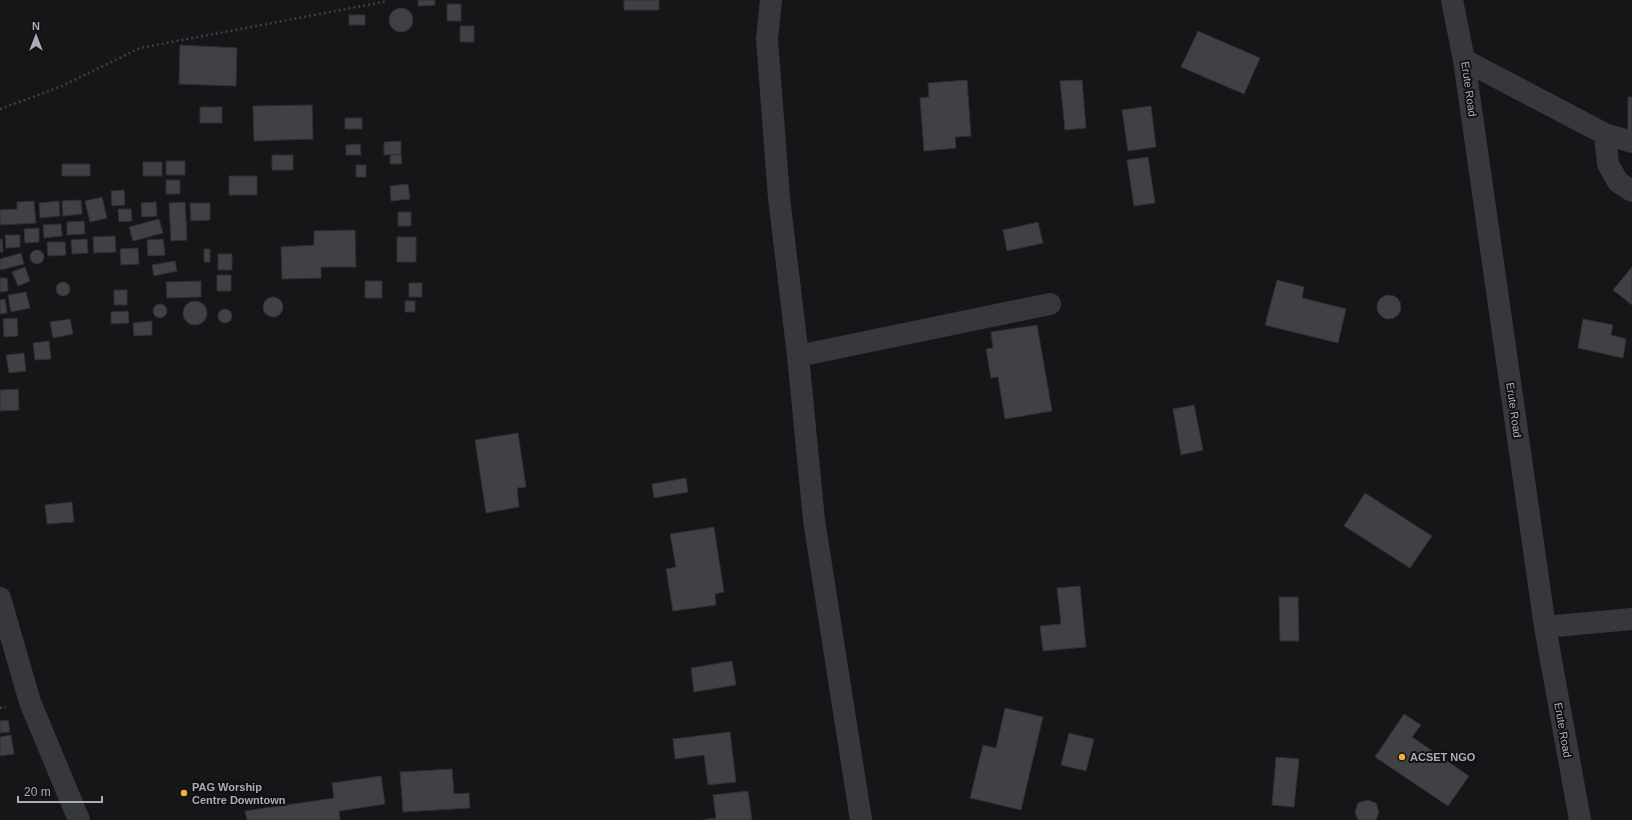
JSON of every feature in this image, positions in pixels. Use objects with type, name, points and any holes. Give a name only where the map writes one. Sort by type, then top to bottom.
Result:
[{"type":"street","points":[[771,0],[767,39],[778,198],[798,356],[814,520],[862,820]]},
{"type":"street","name":"Erute Road","points":[[1452,0],[1464,60],[1545,627],[1580,820]]},
{"type":"street","points":[[1464,60],[1605,134],[1632,142]]},
{"type":"street","points":[[1605,134],[1608,164],[1618,182],[1632,191]]},
{"type":"street","points":[[798,356],[1050,304]]},
{"type":"street","points":[[0,598],[30,702],[79,820]]},
{"type":"street","points":[[1545,627],[1632,619]]},
{"type":"path","points":[[0,109],[62,86],[140,48],[388,0]]},
{"type":"building","points":[[418,0],[435,0],[435,5],[418,6]]},
{"type":"building","points":[[624,0],[659,0],[659,10],[624,10]]},
{"type":"building","points":[[447,4],[461,4],[461,21],[447,21]]},
{"type":"building","points":[[401,8],[409,12],[413,20],[409,28],[401,32],[393,28],[389,20],[393,12]]},
{"type":"building","points":[[349,15],[365,15],[365,25],[349,25]]},
{"type":"building","points":[[460,26],[474,26],[474,42],[460,42]]},
{"type":"building","points":[[1198,31],[1260,58],[1244,94],[1181,67]]},
{"type":"building","points":[[180,45],[237,48],[236,86],[179,84]]},
{"type":"building","points":[[967,80],[971,136],[955,137],[956,148],[924,151],[920,98],[929,97],[928,83]]},
{"type":"building","points":[[1082,80],[1086,128],[1065,130],[1060,81]]},
{"type":"building","points":[[1628,97],[1632,97],[1632,132],[1628,132]]},
{"type":"building","points":[[312,105],[313,139],[254,141],[253,106]]},
{"type":"building","points":[[1151,106],[1156,147],[1128,151],[1122,110]]},
{"type":"building","points":[[200,107],[222,107],[222,123],[200,123]]},
{"type":"building","points":[[345,118],[362,118],[362,129],[345,129]]},
{"type":"building","points":[[401,141],[401,154],[384,155],[384,142]]},
{"type":"building","points":[[360,144],[361,155],[346,155],[346,145]]},
{"type":"building","points":[[401,154],[402,164],[390,164],[390,155]]},
{"type":"building","points":[[272,155],[293,155],[293,170],[272,170]]},
{"type":"building","points":[[1148,157],[1155,203],[1134,206],[1127,160]]},
{"type":"building","points":[[166,161],[185,161],[185,175],[166,175]]},
{"type":"building","points":[[143,162],[162,162],[162,176],[143,176]]},
{"type":"building","points":[[62,164],[90,164],[90,176],[62,176]]},
{"type":"building","points":[[356,165],[366,165],[366,177],[356,177]]},
{"type":"building","points":[[229,176],[257,176],[257,195],[229,195]]},
{"type":"building","points":[[166,180],[180,180],[180,194],[166,194]]},
{"type":"building","points":[[408,184],[410,199],[391,201],[390,186]]},
{"type":"building","points":[[124,190],[125,205],[112,206],[111,191]]},
{"type":"building","points":[[102,197],[107,218],[90,222],[85,201]]},
{"type":"building","points":[[81,200],[82,214],[63,216],[62,201]]},
{"type":"building","points":[[34,201],[36,223],[0,225],[0,210],[17,209],[17,202]]},
{"type":"building","points":[[59,201],[60,216],[40,218],[39,203]]},
{"type":"building","points":[[156,202],[157,216],[142,217],[141,203]]},
{"type":"building","points":[[185,202],[187,240],[171,241],[169,203]]},
{"type":"building","points":[[190,203],[210,203],[210,220],[191,221]]},
{"type":"building","points":[[118,209],[131,209],[132,221],[119,222]]},
{"type":"building","points":[[398,212],[411,212],[411,226],[398,226]]},
{"type":"building","points":[[159,219],[163,233],[133,241],[129,227]]},
{"type":"building","points":[[84,221],[85,234],[67,235],[67,222]]},
{"type":"building","points":[[1038,222],[1043,243],[1007,251],[1003,230]]},
{"type":"building","points":[[61,224],[62,236],[44,238],[43,225]]},
{"type":"building","points":[[39,228],[39,242],[25,243],[24,229]]},
{"type":"building","points":[[355,230],[356,267],[321,267],[321,278],[282,279],[281,247],[314,245],[314,231]]},
{"type":"building","points":[[5,235],[20,235],[20,247],[6,248]]},
{"type":"building","points":[[115,236],[116,252],[94,253],[93,237]]},
{"type":"building","points":[[397,237],[416,237],[416,262],[397,262]]},
{"type":"building","points":[[0,239],[2,239],[3,252],[0,252]]},
{"type":"building","points":[[87,239],[88,253],[72,254],[71,240]]},
{"type":"building","points":[[163,239],[165,255],[148,256],[147,240]]},
{"type":"building","points":[[47,242],[65,242],[66,255],[48,256]]},
{"type":"building","points":[[138,248],[139,264],[121,265],[120,249]]},
{"type":"building","points":[[204,249],[210,249],[210,262],[204,262]]},
{"type":"building","points":[[34,250],[40,250],[44,254],[44,260],[40,264],[34,264],[30,260],[30,254]]},
{"type":"building","points":[[21,253],[24,264],[0,270],[0,259]]},
{"type":"building","points":[[218,254],[232,254],[232,270],[218,270]]},
{"type":"building","points":[[175,261],[177,271],[154,276],[152,265]]},
{"type":"building","points":[[25,267],[30,281],[18,286],[12,272]]},
{"type":"building","points":[[1632,267],[1632,305],[1613,290]]},
{"type":"building","points":[[217,275],[231,275],[231,291],[217,291]]},
{"type":"building","points":[[0,278],[7,278],[8,291],[0,292]]},
{"type":"building","points":[[1277,280],[1304,287],[1302,298],[1346,309],[1338,343],[1265,325]]},
{"type":"building","points":[[201,281],[201,297],[167,298],[166,282]]},
{"type":"building","points":[[365,281],[382,281],[382,298],[365,298]]},
{"type":"building","points":[[60,282],[66,282],[70,286],[70,292],[66,296],[60,296],[56,292],[56,286]]},
{"type":"building","points":[[409,283],[422,283],[422,297],[409,297]]},
{"type":"building","points":[[114,290],[127,290],[127,305],[114,305]]},
{"type":"building","points":[[26,292],[30,308],[11,312],[8,295]]},
{"type":"building","points":[[1389,295],[1397,299],[1401,307],[1397,315],[1389,319],[1381,315],[1377,307],[1381,299]]},
{"type":"building","points":[[273,297],[280,300],[283,307],[280,314],[273,317],[266,314],[263,307],[266,300]]},
{"type":"building","points":[[5,299],[7,313],[0,314],[0,300]]},
{"type":"building","points":[[195,301],[203,305],[207,313],[203,321],[195,325],[187,321],[183,313],[187,305]]},
{"type":"building","points":[[405,301],[415,301],[415,312],[405,312]]},
{"type":"building","points":[[157,304],[163,304],[167,308],[167,314],[163,318],[157,318],[153,314],[153,308]]},
{"type":"building","points":[[222,309],[228,309],[232,313],[232,319],[228,323],[222,323],[218,319],[218,313]]},
{"type":"building","points":[[128,311],[129,323],[111,324],[111,312]]},
{"type":"building","points":[[17,318],[18,336],[4,337],[3,319]]},
{"type":"building","points":[[70,319],[73,334],[53,338],[50,322]]},
{"type":"building","points":[[1583,319],[1613,325],[1611,335],[1626,339],[1623,358],[1578,348]]},
{"type":"building","points":[[152,321],[152,335],[134,336],[133,323]]},
{"type":"building","points":[[1037,325],[1052,411],[1005,419],[998,377],[991,378],[986,349],[993,348],[991,332]]},
{"type":"building","points":[[49,341],[51,359],[35,360],[33,343]]},
{"type":"building","points":[[24,353],[26,371],[9,373],[6,355]]},
{"type":"building","points":[[18,389],[19,410],[0,411],[0,390]]},
{"type":"building","points":[[1194,405],[1203,450],[1181,455],[1173,409]]},
{"type":"building","points":[[518,433],[526,487],[517,488],[519,507],[486,513],[475,440]]},
{"type":"building","points":[[686,478],[688,492],[654,498],[652,484]]},
{"type":"building","points":[[1365,493],[1432,536],[1410,568],[1344,526]]},
{"type":"building","points":[[72,502],[74,522],[47,524],[45,505]]},
{"type":"building","points":[[714,527],[724,592],[715,594],[716,605],[673,611],[666,569],[676,567],[670,534]]},
{"type":"building","points":[[1080,586],[1086,647],[1043,651],[1040,626],[1061,624],[1057,588]]},
{"type":"building","points":[[1279,597],[1298,597],[1299,641],[1280,641]]},
{"type":"building","points":[[732,661],[736,685],[694,692],[691,668]]},
{"type":"building","points":[[1005,708],[1043,717],[1021,810],[970,798],[983,745],[996,748]]},
{"type":"building","points":[[1404,714],[1421,725],[1412,737],[1469,776],[1448,806],[1375,757]]},
{"type":"building","points":[[8,720],[10,732],[0,733],[0,721]]},
{"type":"building","points":[[730,732],[736,782],[708,785],[704,755],[675,759],[673,739]]},
{"type":"building","points":[[1069,733],[1094,739],[1086,771],[1061,765]]},
{"type":"building","points":[[11,735],[14,754],[0,756],[0,737]]},
{"type":"building","points":[[1276,757],[1299,759],[1294,807],[1272,805]]},
{"type":"building","points":[[452,769],[454,794],[469,793],[470,808],[403,812],[400,772]]},
{"type":"building","points":[[381,776],[385,804],[339,811],[340,820],[247,820],[245,811],[334,798],[332,783]]},
{"type":"building","points":[[748,791],[752,820],[703,820],[716,818],[713,795]]},
{"type":"building","points":[[1367,800],[1376,803],[1379,812],[1376,820],[1358,820],[1355,812],[1358,803]]},
{"type":"place","name":"ACSET NGO","points":[[1402,757]]},
{"type":"place","name":"PAG Worship Centre Downtown","points":[[184,793]]}]
